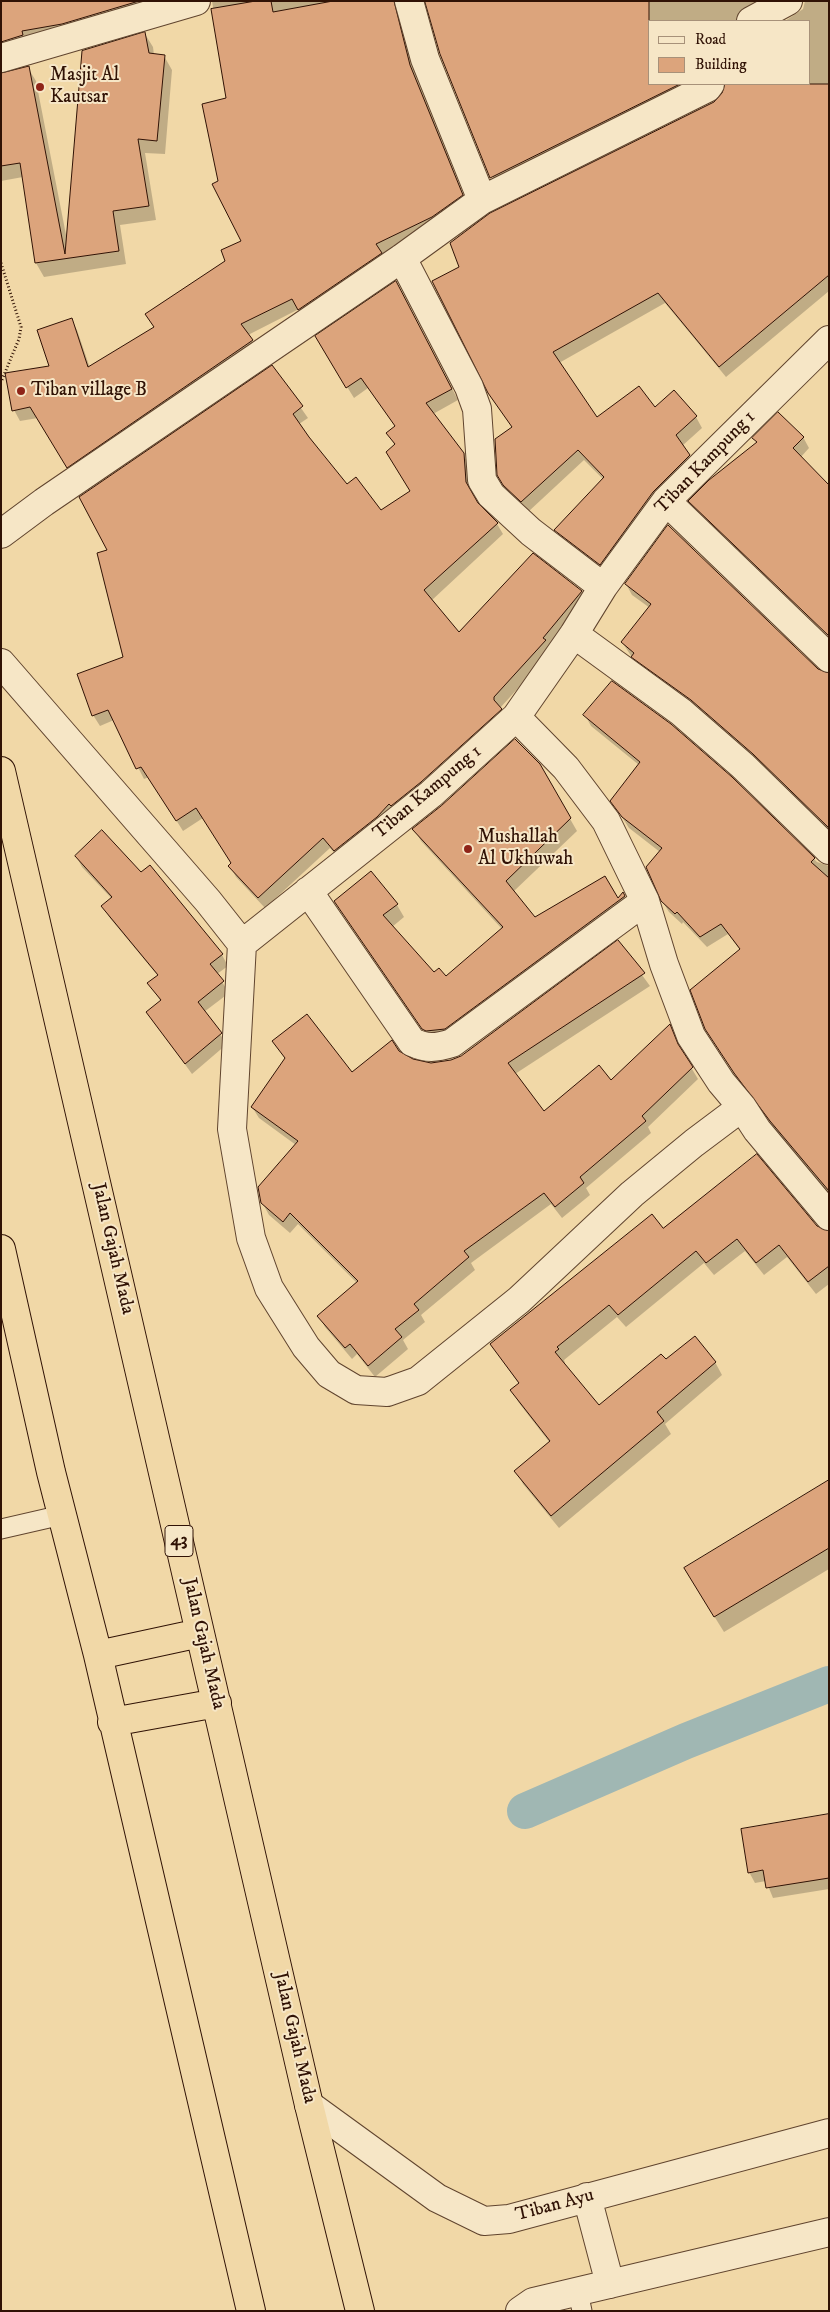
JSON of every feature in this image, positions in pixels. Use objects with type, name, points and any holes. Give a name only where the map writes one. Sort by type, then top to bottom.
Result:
[{"type":"highway","name":"Jalan Gajah Mada","points":[[1,771],[309,2106],[360,2311]]},
{"type":"highway","points":[[1,1249],[62,1515],[98,1655],[112,1722],[251,2311]]},
{"type":"highway","points":[[98,1655],[200,1634]]},
{"type":"highway","points":[[112,1722],[217,1703]]},
{"type":"street","points":[[1,58],[196,1]]},
{"type":"street","points":[[409,1],[425,60],[482,200]]},
{"type":"street","points":[[753,20],[788,1]]},
{"type":"street","points":[[1,534],[44,502],[402,258],[482,200],[707,88],[709,85]]},
{"type":"street","points":[[402,258],[472,394],[477,409],[482,480],[491,495],[531,532],[602,587]]},
{"type":"street","name":"Tiban Kampung 1","points":[[242,944],[431,794],[516,717],[574,634],[602,587],[666,501],[829,340]]},
{"type":"street","points":[[666,501],[829,658]]},
{"type":"street","points":[[574,634],[681,712],[743,766],[829,850]]},
{"type":"street","points":[[1,663],[202,893],[242,944],[232,1129],[251,1238],[270,1288],[306,1346],[329,1374],[356,1390],[386,1392],[418,1381],[519,1300],[632,1194],[694,1143],[742,1107]]},
{"type":"street","points":[[516,717],[566,768],[606,821],[645,901],[664,964],[691,1036],[721,1082],[742,1107],[757,1130],[829,1216]]},
{"type":"street","points":[[308,891],[412,1042],[422,1047],[433,1048],[452,1043],[645,901]]},
{"type":"street","name":"Tiban Ayu","points":[[309,2106],[437,2198],[484,2221],[509,2219],[829,2133]]},
{"type":"street","points":[[587,2197],[610,2284]]},
{"type":"street","points":[[520,2311],[532,2302],[580,2301],[610,2284],[829,2232]]},
{"type":"lane","points":[[1,1529],[62,1515]]},
{"type":"path","points":[[1,263],[21,327],[19,339],[1,382]]},
{"type":"path","points":[[1,285],[7,284]]},
{"type":"building","points":[[1,1],[139,1],[62,24],[22,31],[23,35],[1,42]]},
{"type":"building","points":[[256,1],[271,1],[273,12],[333,1],[394,1],[410,65],[463,195],[432,217],[376,244],[382,253],[298,310],[292,299],[241,324],[253,340],[67,468],[30,407],[12,411],[5,373],[49,366],[37,330],[72,318],[88,367],[154,327],[145,314],[225,261],[221,250],[241,241],[212,184],[218,181],[202,104],[226,98],[211,9]]},
{"type":"building","points":[[425,1],[649,1],[648,85],[678,85],[490,178],[440,54]]},
{"type":"building","points":[[145,32],[149,53],[165,55],[157,141],[138,139],[149,206],[113,211],[119,251],[35,263],[20,163],[1,166],[1,73],[29,66],[65,254],[82,51]]},
{"type":"building","points":[[829,84],[829,275],[719,367],[658,293],[553,352],[597,417],[639,386],[655,407],[674,390],[697,416],[676,435],[690,455],[653,492],[600,565],[554,530],[604,477],[578,450],[521,502],[503,485],[497,475],[495,439],[512,427],[488,393],[432,281],[459,267],[450,243],[490,213],[714,102],[722,93],[725,85]]},
{"type":"building","points":[[396,281],[452,389],[426,403],[464,453],[466,482],[478,503],[498,523],[424,590],[459,632],[533,553],[582,591],[543,638],[546,640],[494,697],[494,700],[502,709],[421,782],[391,806],[389,804],[377,817],[334,851],[323,838],[258,898],[228,866],[231,863],[196,808],[176,821],[141,767],[136,769],[108,710],[92,716],[77,674],[123,657],[97,553],[107,550],[79,497],[272,365],[303,406],[293,414],[347,484],[356,477],[381,510],[410,491],[386,452],[395,444],[386,433],[395,426],[361,378],[346,388],[315,336]]},
{"type":"building","points":[[778,412],[804,437],[793,448],[829,485],[829,636],[688,501],[709,480],[757,442],[752,438]]},
{"type":"building","points":[[668,525],[818,669],[829,673],[829,828],[753,754],[691,700],[631,657],[634,653],[621,642],[651,604],[625,584]]},
{"type":"building","points":[[612,681],[671,724],[732,777],[815,858],[811,862],[829,878],[829,1191],[770,1121],[734,1073],[705,1029],[690,990],[740,949],[721,924],[700,937],[677,912],[675,914],[661,901],[646,867],[662,848],[622,817],[610,801],[640,762],[583,715]]},
{"type":"building","points":[[515,739],[540,764],[571,818],[506,881],[535,917],[605,876],[618,898],[623,892],[625,896],[445,1029],[426,1031],[422,1029],[334,901],[371,871],[398,904],[383,915],[434,972],[439,968],[446,976],[503,927],[412,829],[441,806]]},
{"type":"building","points":[[102,830],[141,872],[150,865],[223,954],[210,964],[224,981],[198,1002],[222,1033],[185,1064],[146,1012],[161,1000],[147,983],[158,975],[101,906],[112,897],[75,856]]},
{"type":"building","points":[[618,940],[645,973],[508,1063],[544,1111],[599,1065],[611,1080],[670,1024],[678,1044],[693,1067],[642,1116],[646,1121],[580,1177],[584,1183],[555,1207],[544,1193],[464,1251],[469,1257],[414,1304],[419,1310],[395,1329],[402,1337],[368,1366],[350,1344],[345,1348],[317,1316],[358,1281],[290,1213],[283,1222],[261,1203],[258,1187],[298,1141],[251,1107],[285,1058],[272,1041],[307,1014],[352,1072],[392,1040],[399,1051],[413,1059],[431,1063],[451,1060],[461,1056]]},
{"type":"building","points":[[757,1154],[817,1226],[829,1231],[829,1266],[808,1282],[779,1245],[756,1263],[737,1239],[706,1263],[696,1251],[618,1315],[609,1305],[557,1347],[559,1349],[555,1352],[599,1405],[661,1354],[666,1359],[695,1336],[716,1362],[657,1412],[664,1421],[551,1516],[514,1471],[550,1441],[510,1390],[519,1383],[490,1344],[652,1214],[663,1228]]},
{"type":"building","points":[[829,1480],[829,1548],[714,1617],[684,1568]]},
{"type":"building","points":[[829,1814],[829,1878],[766,1888],[763,1870],[748,1873],[741,1829]]},
{"type":"waterway","points":[[525,1811],[686,1741],[829,1684]]},
{"type":"place","name":"Masjit Al Kautsar","points":[[40,87]]},
{"type":"place","name":"Tiban village B","points":[[21,391]]},
{"type":"place","name":"Mushallah Al Ukhuwah","points":[[468,849]]}]
